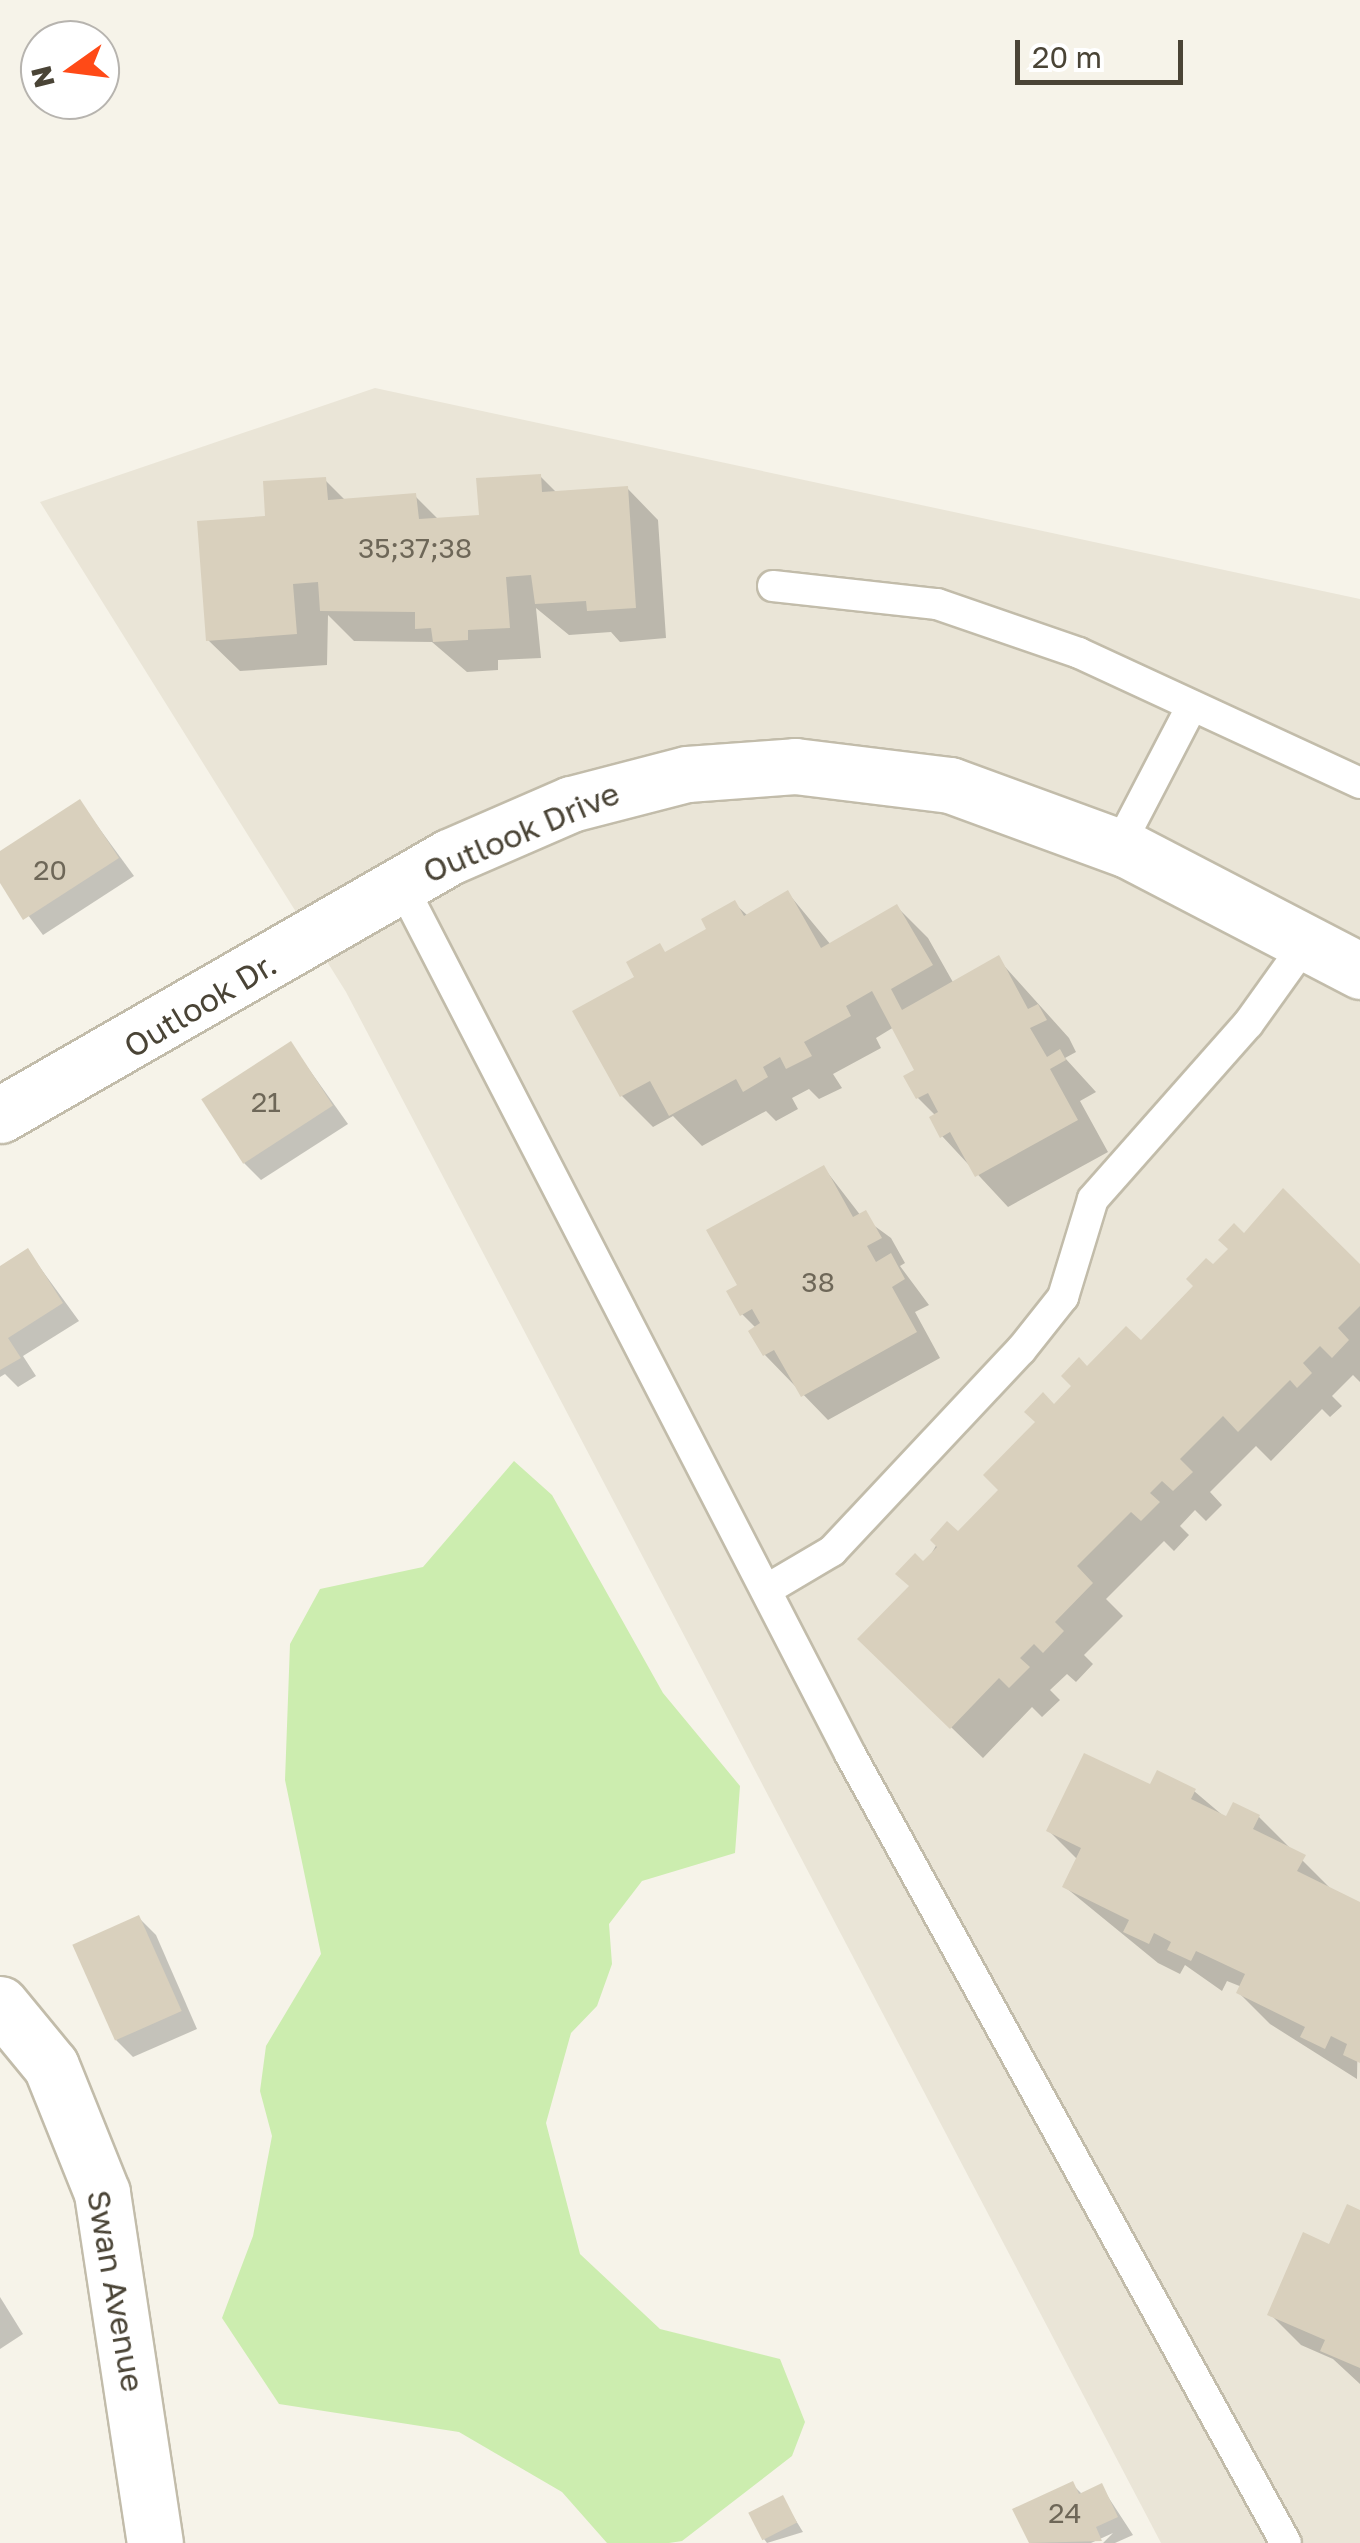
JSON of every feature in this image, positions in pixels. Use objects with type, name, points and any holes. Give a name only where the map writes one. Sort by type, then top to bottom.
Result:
[{"type":"street","name":"Outlook Drive","points":[[0,1115],[401,884],[571,804],[634,783],[740,768],[847,770],[950,784],[1119,846],[1360,971]]},
{"type":"street","name":"Outlook Dr.","points":[[0,1126],[401,884]]},
{"type":"street","name":"Swan Avenue","points":[[0,2004],[50,2066],[102,2194],[151,2541]]},
{"type":"lane","points":[[773,586],[937,604],[1078,653],[1360,783]]},
{"type":"lane","points":[[1119,846],[1192,706]]},
{"type":"lane","points":[[401,884],[766,1590],[1286,2543]]},
{"type":"lane","points":[[766,1590],[832,1551],[1021,1350],[1064,1297],[1093,1198],[1248,1024],[1306,943]]},
{"type":"shaded area","points":[[375,388],[1360,599],[1360,2543],[1161,2543],[346,992],[40,502]]},
{"type":"green space","points":[[514,1461],[552,1495],[663,1693],[740,1786],[735,1853],[642,1881],[609,1924],[612,1964],[597,2006],[571,2033],[546,2123],[580,2254],[660,2329],[780,2359],[805,2422],[792,2456],[682,2541],[669,2543],[607,2543],[562,2492],[459,2432],[279,2404],[222,2318],[253,2236],[272,2136],[260,2091],[266,2046],[321,1954],[285,1780],[290,1644],[320,1589],[423,1567]]},
{"type":"building","points":[[541,474],[542,492],[628,486],[636,608],[587,611],[586,601],[535,604],[531,575],[506,577],[510,628],[468,630],[468,640],[433,642],[431,628],[415,629],[415,612],[320,611],[318,582],[293,584],[297,634],[206,641],[197,521],[265,516],[263,481],[326,477],[328,500],[416,493],[419,519],[479,515],[476,478]]},
{"type":"building","points":[[80,799],[119,858],[23,920],[0,883],[0,851]]},
{"type":"building","points":[[788,890],[821,948],[897,904],[933,965],[891,989],[902,1010],[999,955],[1028,1009],[1038,1004],[1047,1020],[1030,1028],[1047,1057],[1060,1049],[1066,1060],[1050,1069],[1078,1120],[975,1177],[950,1132],[940,1138],[929,1117],[938,1112],[928,1093],[916,1099],[903,1076],[914,1070],[872,991],[846,1006],[851,1016],[804,1042],[812,1056],[786,1069],[780,1057],[763,1067],[768,1077],[743,1092],[736,1079],[669,1116],[650,1081],[620,1097],[572,1011],[634,977],[626,962],[660,943],[665,952],[706,929],[701,919],[735,900],[744,916]]},
{"type":"building","points":[[291,1041],[333,1106],[243,1164],[201,1099]]},
{"type":"building","points":[[824,1165],[853,1217],[866,1210],[882,1238],[867,1246],[876,1262],[891,1253],[905,1279],[892,1287],[917,1332],[801,1397],[774,1350],[763,1356],[748,1331],[760,1323],[752,1309],[740,1316],[726,1291],[737,1285],[706,1230]]},
{"type":"building","points":[[1283,1188],[1360,1264],[1360,1306],[1338,1328],[1349,1340],[1332,1358],[1320,1346],[1303,1363],[1312,1373],[1297,1388],[1290,1380],[1238,1432],[1223,1416],[1180,1459],[1193,1472],[1173,1491],[1162,1481],[1150,1493],[1160,1502],[1141,1521],[1131,1512],[1077,1566],[1093,1583],[1055,1622],[1064,1631],[1043,1653],[1034,1644],[1020,1658],[1030,1667],[1009,1688],[999,1678],[950,1729],[857,1639],[909,1586],[895,1574],[915,1553],[923,1561],[937,1547],[930,1540],[947,1521],[958,1531],[998,1490],[983,1475],[1035,1422],[1024,1412],[1043,1392],[1054,1404],[1071,1386],[1061,1376],[1079,1357],[1087,1366],[1126,1326],[1141,1340],[1193,1286],[1186,1279],[1206,1258],[1213,1264],[1228,1249],[1218,1240],[1234,1223],[1244,1233]]},
{"type":"building","points":[[28,1248],[63,1303],[8,1338],[21,1358],[0,1370],[0,1266]]},
{"type":"building","points":[[1084,1753],[1150,1784],[1157,1770],[1196,1789],[1191,1799],[1226,1816],[1233,1802],[1260,1815],[1253,1829],[1306,1855],[1297,1871],[1360,1902],[1360,2063],[1343,2055],[1347,2044],[1331,2036],[1325,2049],[1300,2037],[1305,2027],[1236,1993],[1245,1974],[1196,1951],[1191,1961],[1167,1950],[1171,1942],[1154,1933],[1149,1944],[1123,1932],[1129,1920],[1062,1887],[1081,1848],[1046,1831]]},
{"type":"building","points":[[139,1915],[182,2011],[115,2041],[72,1945]]},
{"type":"building","points":[[1347,2204],[1360,2210],[1360,2368],[1320,2351],[1325,2340],[1267,2315],[1303,2232],[1329,2244]]},
{"type":"building","points":[[1073,2481],[1079,2494],[1102,2483],[1118,2517],[1096,2527],[1102,2541],[1029,2543],[1012,2509]]},
{"type":"building","points":[[783,2495],[797,2523],[762,2540],[748,2513]]}]
